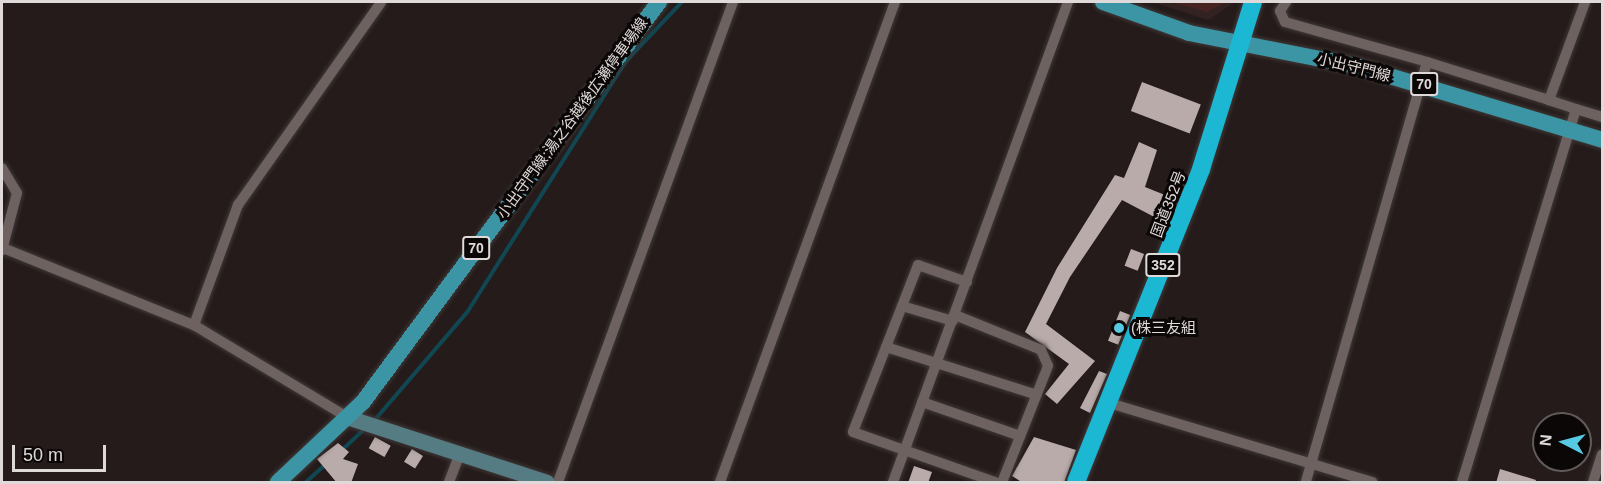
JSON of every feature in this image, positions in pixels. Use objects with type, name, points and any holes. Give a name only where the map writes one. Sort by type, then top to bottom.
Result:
[{"type":"highway","name":"国道352号","points":[[1076,483],[1201,169],[1242,44],[1253,2]]},
{"type":"main road","name":"小出守門線;湯之谷越後広瀬停車場線","points":[[278,483],[347,417],[660,2]]},
{"type":"main road","name":"70","points":[[1102,2],[1170,27],[1242,44]]},
{"type":"main road","name":"小出守門線","points":[[1242,44],[1421,84],[1602,140]]},
{"type":"street","points":[[194,325],[238,206],[381,2]]},
{"type":"street","points":[[558,483],[733,2]]},
{"type":"street","points":[[720,483],[895,2]]},
{"type":"street","points":[[893,483],[1068,2]]},
{"type":"street","points":[[1286,2],[1280,11],[1285,22],[1427,62],[1602,117]]},
{"type":"street","points":[[1549,100],[1585,2]]},
{"type":"street","points":[[1306,483],[1427,62]]},
{"type":"street","points":[[1461,483],[1576,109]]},
{"type":"street","points":[[2,168],[17,193],[2,249],[194,325],[347,417],[548,483]]},
{"type":"street","points":[[967,282],[918,265],[854,432],[903,453],[995,483]]},
{"type":"street","points":[[902,306],[954,318],[1041,350],[1048,366],[1002,483]]},
{"type":"street","points":[[886,347],[1037,395]]},
{"type":"street","points":[[922,402],[1020,436]]},
{"type":"street","points":[[1109,403],[1372,483]]},
{"type":"street","points":[[450,483],[460,453]]},
{"type":"street","points":[[1593,483],[1602,454]]},
{"type":"shaded area","points":[[1152,2],[1235,2],[1208,20]]},
{"type":"shaded area","points":[[1172,2],[1226,2],[1207,12]]},
{"type":"building","points":[[1142,82],[1201,105],[1190,134],[1131,111]]},
{"type":"building","points":[[1139,142],[1157,150],[1145,187],[1170,197],[1160,220],[1122,200],[1070,277],[1046,324],[1095,361],[1057,404],[1045,394],[1069,364],[1025,332],[1057,268],[1115,175],[1124,178]]},
{"type":"building","points":[[1131,249],[1144,254],[1138,271],[1125,266]]},
{"type":"building","name":"(株三友組","points":[[1120,311],[1130,315],[1118,345],[1108,341]]},
{"type":"building","points":[[1099,371],[1107,374],[1090,413],[1080,408]]},
{"type":"building","points":[[375,437],[391,446],[384,457],[369,448]]},
{"type":"building","points":[[1034,437],[1076,450],[1064,483],[1023,483],[1012,476]]},
{"type":"building","points":[[338,443],[349,452],[343,459],[358,464],[351,483],[337,483],[317,459]]},
{"type":"building","points":[[412,449],[423,456],[415,469],[404,462]]},
{"type":"building","points":[[914,466],[932,472],[928,483],[908,483]]},
{"type":"building","points":[[1500,469],[1536,480],[1535,483],[1496,483]]},
{"type":"waterway","points":[[373,422],[468,311],[626,61],[682,2]]},
{"type":"waterway","points":[[342,450],[367,427]]},
{"type":"waterway","points":[[306,482],[327,463]]},
{"type":"place","name":"(株三友組","points":[[1119,328]]}]
